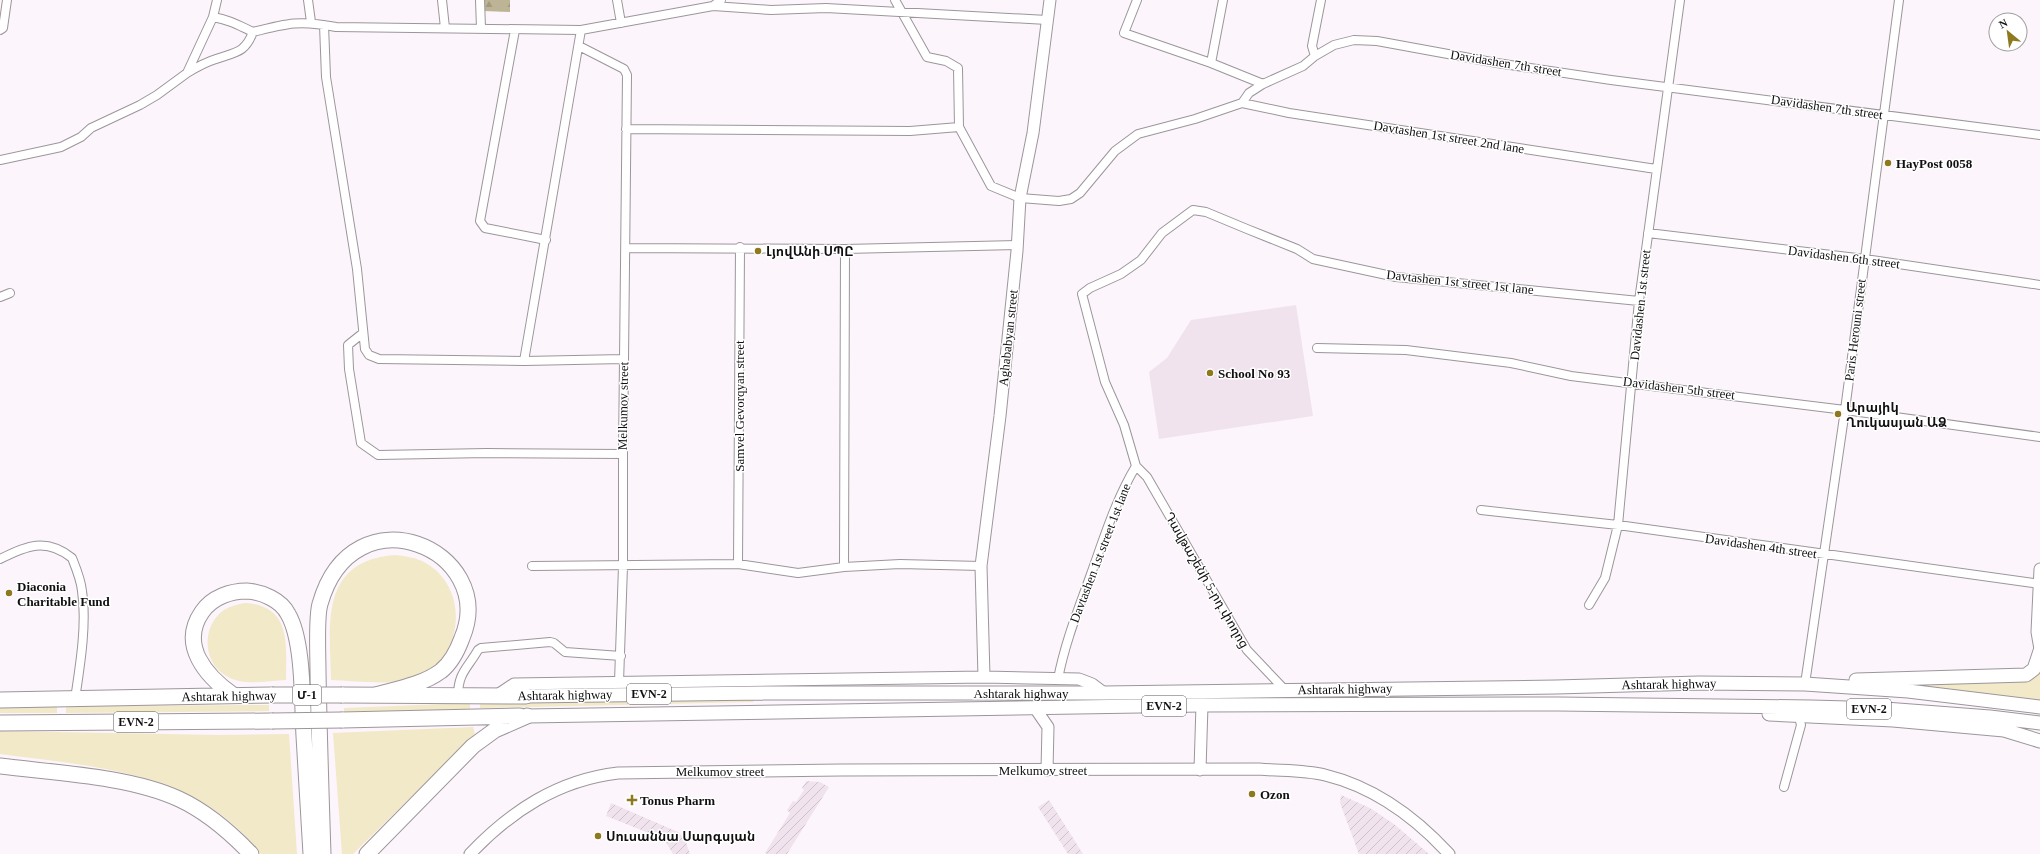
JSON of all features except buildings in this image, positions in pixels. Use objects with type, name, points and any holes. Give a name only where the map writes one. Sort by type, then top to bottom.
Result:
[{"type":"highway","points":[[323,854],[319,740],[319,605],[330,577],[341,561],[370,544],[387,540],[405,540],[427,548],[438,554],[450,566],[462,583],[467,599],[468,620],[458,649],[442,670],[428,679],[376,695]]},
{"type":"highway","points":[[233,695],[217,683],[201,664],[195,651],[194,639],[197,621],[202,612],[218,597],[238,592],[260,593],[281,605],[288,613],[300,659],[311,854]]},
{"type":"highway","name":"Ashtarak highway","points":[[0,700],[233,695],[526,696]]},
{"type":"highway","name":"Ashtarak highway","points":[[0,723],[272,721],[527,716]]},
{"type":"highway","points":[[367,854],[473,746],[495,730],[527,716]]},
{"type":"highway","points":[[0,766],[143,786],[178,799],[200,812],[221,826],[251,854]]},
{"type":"main road","points":[[1810,684],[1862,679],[2026,675],[2034,669],[2040,650]]},
{"type":"main road","name":"Ashtarak highway","points":[[526,696],[771,693],[1104,693],[1556,687],[1699,682],[1810,684],[1908,691],[2040,707]]},
{"type":"main road","points":[[1556,687],[1558,704]]},
{"type":"main road","points":[[770,712],[771,693]]},
{"type":"main road","name":"Ashtarak highway","points":[[527,716],[1202,705],[1558,704],[1885,709],[1990,717],[2040,723]]},
{"type":"main road","points":[[1698,707],[1799,717],[1893,720],[2004,730],[2040,740]]},
{"type":"street","points":[[0,30],[3,28],[7,0]]},
{"type":"street","points":[[187,73],[213,17],[217,0]]},
{"type":"street","points":[[308,0],[311,22]]},
{"type":"street","points":[[442,0],[445,28]]},
{"type":"street","points":[[480,0],[481,28]]},
{"type":"street","points":[[617,0],[621,24]]},
{"type":"street","points":[[713,6],[721,0]]},
{"type":"street","points":[[626,129],[910,131],[959,127],[958,68],[946,61],[928,57],[895,0]]},
{"type":"street","name":"Aghababyan street","points":[[984,677],[981,566],[1000,416],[1017,245],[1020,198],[1033,133],[1050,0]]},
{"type":"street","points":[[1137,0],[1124,33],[1211,63],[1263,84]]},
{"type":"street","points":[[1211,63],[1223,0]]},
{"type":"street","points":[[1314,56],[1312,46],[1321,0]]},
{"type":"street","name":"Davidashen 1st street","points":[[1589,605],[1605,578],[1618,525],[1639,301],[1680,0]]},
{"type":"street","name":"Paris Herouni street","points":[[1810,684],[1823,555],[1845,410],[1899,0]]},
{"type":"street","points":[[252,32],[290,22],[311,22],[336,27],[581,30],[621,24],[713,6],[771,10],[826,8],[1047,20]]},
{"type":"street","points":[[213,17],[230,20],[244,26],[252,32]]},
{"type":"street","points":[[324,25],[326,77],[357,268],[365,349],[369,355],[379,359],[524,361],[624,359]]},
{"type":"street","points":[[515,30],[480,221],[485,228],[546,240]]},
{"type":"street","points":[[524,361],[581,30]]},
{"type":"street","points":[[0,160],[61,147],[81,137],[91,128],[140,105],[203,64],[239,52],[249,42],[252,32]]},
{"type":"street","name":"Davidashen 7th street","points":[[959,127],[991,186],[1020,198],[1059,201],[1071,199],[1080,193],[1115,151],[1138,134],[1195,119],[1242,103],[1249,94],[1263,84],[1303,66],[1314,56],[1334,45],[1354,40],[1377,41],[1497,63],[1611,80],[2040,134]]},
{"type":"street","name":"Melkumov street","points":[[579,46],[624,69],[627,75],[623,566],[619,682]]},
{"type":"street","name":"Davtashen 1st street 2nd lane","points":[[1242,103],[1290,113],[1656,169]]},
{"type":"street","name":"Davtashen 1st street 1st lane","points":[[1058,679],[1063,652],[1105,534],[1129,478],[1136,466],[1124,425],[1105,382],[1082,294],[1090,288],[1121,274],[1142,260],[1162,233],[1193,210],[1206,212],[1297,249],[1313,259],[1396,277],[1639,301]]},
{"type":"street","name":"Davidashen 6th street","points":[[1648,233],[1865,259],[2040,285]]},
{"type":"street","points":[[626,248],[740,247],[845,249],[1017,245]]},
{"type":"street","name":"Samvel Gevorqyan street","points":[[738,564],[740,247]]},
{"type":"street","points":[[844,566],[845,249]]},
{"type":"street","points":[[0,297],[10,293]]},
{"type":"street","points":[[363,334],[348,345],[349,369],[361,443],[378,456],[487,453],[623,454]]},
{"type":"street","name":"Davidashen 5th street","points":[[1317,348],[1406,350],[1511,363],[1571,376],[1632,382],[2040,437]]},
{"type":"street","name":"Դավթաշենի 5-րդ փողոց","points":[[1136,466],[1147,477],[1247,650],[1284,690]]},
{"type":"street","name":"Davidashen 4th street","points":[[1481,510],[1618,525],[1823,555],[2039,584]]},
{"type":"street","points":[[0,559],[24,547],[35,545],[57,549],[72,558],[82,589],[83,598],[83,627],[76,699]]},
{"type":"street","points":[[532,566],[738,564],[798,573],[844,566],[900,564],[981,566]]},
{"type":"street","points":[[2040,569],[2037,632],[2040,650]]},
{"type":"street","points":[[458,696],[460,677],[478,650],[481,648],[550,642],[554,643],[565,652],[621,656]]},
{"type":"street","points":[[496,696],[514,684],[984,677],[1079,679],[1086,681],[1104,693]]},
{"type":"street","points":[[1200,770],[1202,705]]},
{"type":"street","points":[[1036,708],[1048,727],[1047,770]]},
{"type":"street","points":[[1784,788],[1801,725],[1799,717]]},
{"type":"street","name":"Melkumov street","points":[[470,854],[498,826],[514,813],[542,797],[584,779],[612,774],[631,772],[841,770],[1259,770],[1306,772],[1325,775],[1370,791],[1399,809],[1430,833],[1449,854]]},
{"type":"shaded area","points":[[1296,305],[1313,416],[1159,439],[1149,372],[1167,358],[1191,320]]},
{"type":"shaded area","points":[[395,555],[422,561],[438,572],[449,587],[455,603],[456,621],[452,639],[444,655],[432,668],[416,678],[407,680],[397,682],[374,682],[331,680],[331,617],[334,599],[341,582],[353,569],[370,560]]},
{"type":"shaded area","points":[[245,603],[260,606],[271,611],[279,619],[285,641],[286,680],[249,682],[235,680],[219,671],[213,663],[209,654],[208,645],[208,635],[211,625],[224,610],[234,605]]},
{"type":"shaded area","points":[[2040,669],[2040,702],[1880,683]]},
{"type":"shaded area","points":[[577,699],[754,700],[753,702],[480,708],[480,702]]},
{"type":"shaded area","points":[[470,703],[470,709],[344,713],[344,708]]},
{"type":"shaded area","points":[[269,705],[269,711],[66,713],[66,706]]},
{"type":"shaded area","points":[[57,706],[57,713],[0,713],[0,707]]},
{"type":"shaded area","points":[[473,727],[475,734],[353,854],[342,854],[333,733]]},
{"type":"shaded area","points":[[0,731],[219,735],[289,734],[297,854],[261,854],[236,826],[207,805],[176,789],[108,769],[0,754]]},
{"type":"shaded area","points":[[806,781],[820,782],[829,787],[787,854],[765,853],[790,813],[787,810],[793,801],[796,802],[804,790],[802,788]]},
{"type":"shaded area","points":[[1341,795],[1370,808],[1394,824],[1429,854],[1359,854],[1340,803]]},
{"type":"shaded area","points":[[1049,800],[1083,854],[1068,854],[1038,807]]},
{"type":"shaded area","points":[[611,803],[678,832],[685,839],[690,854],[673,854],[664,839],[606,816]]},
{"type":"green space","points":[[483,0],[510,0],[510,12],[483,11]]},
{"type":"place","name":"HayPost 0058","points":[[1888,163]]},
{"type":"place","name":"ԼյովԱնի ՍՊԸ","points":[[758,251]]},
{"type":"place","name":"School No 93","points":[[1210,373]]},
{"type":"place","name":"Արայիկ Ղուկասյան ԱՁ","points":[[1838,414]]},
{"type":"place","name":"Diaconia Charitable Fund","points":[[9,593]]},
{"type":"place","name":"Ozon","points":[[1252,794]]},
{"type":"place","name":"Tonus Pharm","points":[[632,800]]},
{"type":"place","name":"Սուսաննա Սարգսյան","points":[[598,836]]}]
